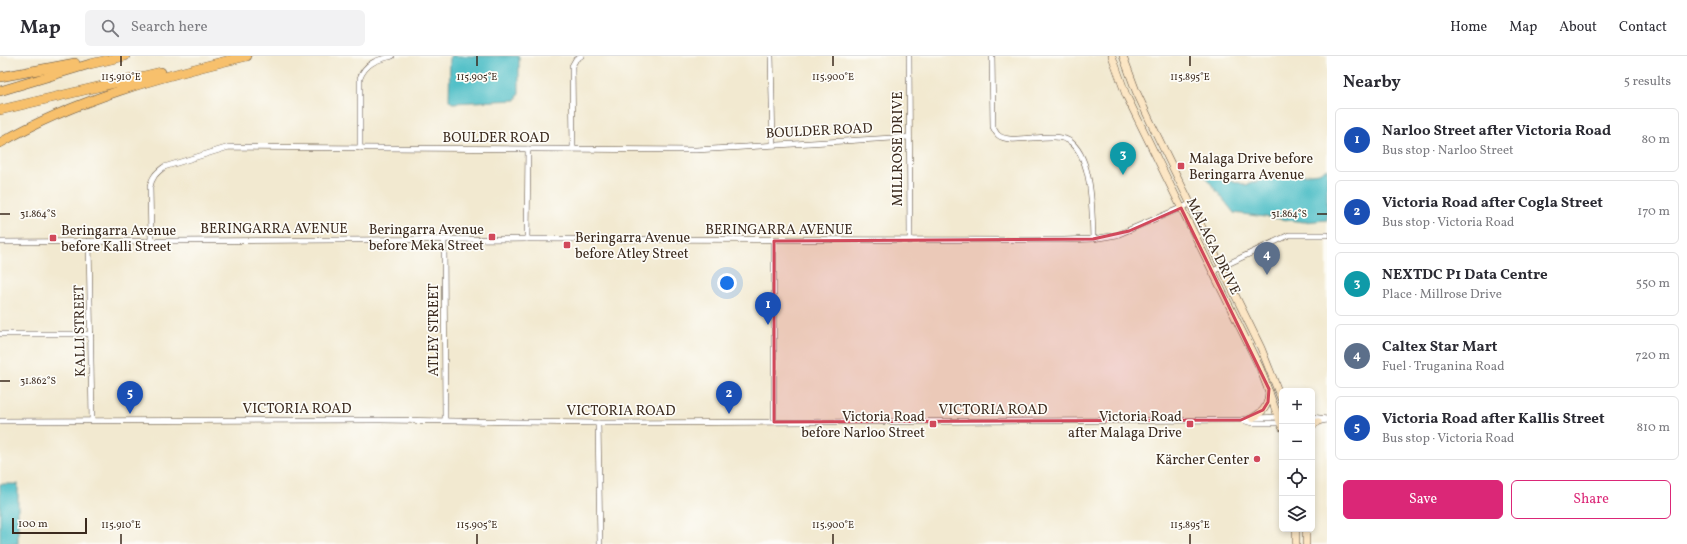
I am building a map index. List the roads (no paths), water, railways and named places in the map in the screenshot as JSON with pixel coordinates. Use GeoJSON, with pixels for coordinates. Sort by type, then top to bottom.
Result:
{"type":"FeatureCollection","features":[{"type":"Feature","properties":{"kind":"highway"},"geometry":{"type":"LineString","coordinates":[[1,77],[115,56]]}},
{"type":"Feature","properties":{"kind":"highway"},"geometry":{"type":"LineString","coordinates":[[0,90],[90,64],[125,56]]}},
{"type":"Feature","properties":{"kind":"highway"},"geometry":{"type":"LineString","coordinates":[[0,110],[234,56]]}},
{"type":"Feature","properties":{"kind":"highway"},"geometry":{"type":"LineString","coordinates":[[0,143],[47,119],[92,101],[177,73],[247,56]]}},
{"type":"Feature","properties":{"kind":"main road","name":"MALAGA DRIVE"},"geometry":{"type":"LineString","coordinates":[[1112,56],[1126,95],[1269,388],[1279,416]]}},
{"type":"Feature","properties":{"kind":"main road","name":"MALAGA DRIVE"},"geometry":{"type":"LineString","coordinates":[[1123,56],[1136,91],[1222,267],[1271,372],[1279,393]]}},
{"type":"Feature","properties":{"kind":"main road"},"geometry":{"type":"LineString","coordinates":[[1271,372],[1278,378],[1281,388]]}},
{"type":"Feature","properties":{"kind":"main road"},"geometry":{"type":"LineString","coordinates":[[1252,418],[1259,414],[1266,406],[1269,388]]}},
{"type":"Feature","properties":{"kind":"main road"},"geometry":{"type":"LineString","coordinates":[[1296,532],[1296,544]]}},
{"type":"Feature","properties":{"kind":"main road"},"geometry":{"type":"LineString","coordinates":[[1306,532],[1306,544]]}},
{"type":"Feature","properties":{"kind":"street"},"geometry":{"type":"LineString","coordinates":[[360,148],[360,78],[363,69],[371,62],[392,56]]}},
{"type":"Feature","properties":{"kind":"street"},"geometry":{"type":"LineString","coordinates":[[573,149],[572,66],[576,59],[581,56]]}},
{"type":"Feature","properties":{"kind":"street"},"geometry":{"type":"LineString","coordinates":[[771,56],[773,145]]}},
{"type":"Feature","properties":{"kind":"street","name":"MILLROSE DRIVE"},"geometry":{"type":"LineString","coordinates":[[909,56],[910,241]]}},
{"type":"Feature","properties":{"kind":"street"},"geometry":{"type":"LineString","coordinates":[[992,56],[993,127],[998,135],[1006,138],[1056,137],[1072,142],[1082,160],[1089,179],[1092,195],[1093,239]]}},
{"type":"Feature","properties":{"kind":"street","name":"BOULDER ROAD"},"geometry":{"type":"LineString","coordinates":[[151,240],[150,187],[152,178],[156,172],[164,167],[229,147],[696,150],[909,137]]}},
{"type":"Feature","properties":{"kind":"street"},"geometry":{"type":"LineString","coordinates":[[527,239],[528,148]]}},
{"type":"Feature","properties":{"kind":"street","name":"BERINGARRA AVENUE"},"geometry":{"type":"LineString","coordinates":[[0,242],[151,240],[527,239],[910,241],[1093,239],[1129,231],[1190,204]]}},
{"type":"Feature","properties":{"kind":"street"},"geometry":{"type":"LineString","coordinates":[[1213,271],[1289,235],[1327,235]]}},
{"type":"Feature","properties":{"kind":"street","name":"ATLEY STREET"},"geometry":{"type":"LineString","coordinates":[[444,240],[445,420]]}},
{"type":"Feature","properties":{"kind":"street","name":"KALLI STREET"},"geometry":{"type":"LineString","coordinates":[[89,241],[92,420]]}},
{"type":"Feature","properties":{"kind":"street"},"geometry":{"type":"LineString","coordinates":[[774,241],[774,422]]}},
{"type":"Feature","properties":{"kind":"street"},"geometry":{"type":"LineString","coordinates":[[0,334],[91,334]]}},
{"type":"Feature","properties":{"kind":"street","name":"VICTORIA ROAD"},"geometry":{"type":"LineString","coordinates":[[0,421],[445,420],[598,423],[1241,420],[1252,418],[1279,421]]}},
{"type":"Feature","properties":{"kind":"street","name":"VICTORIA ROAD"},"geometry":{"type":"LineString","coordinates":[[1241,420],[1252,423],[1279,421]]}},
{"type":"Feature","properties":{"kind":"street"},"geometry":{"type":"LineString","coordinates":[[1315,421],[1327,420]]}},
{"type":"Feature","properties":{"kind":"street"},"geometry":{"type":"LineString","coordinates":[[598,423],[600,544]]}},
{"type":"Feature","properties":{"kind":"water"},"geometry":{"type":"Polygon","coordinates":[[[450,56],[519,56],[519,93],[516,100],[452,103],[449,100],[450,56]]]}},
{"type":"Feature","properties":{"kind":"water"},"geometry":{"type":"Polygon","coordinates":[[[1327,168],[1327,220],[1304,222],[1234,213],[1200,170],[1246,185],[1264,179],[1319,173],[1327,168]]]}},
{"type":"Feature","properties":{"kind":"water"},"geometry":{"type":"Polygon","coordinates":[[[0,484],[18,484],[18,544],[0,544],[0,484]]]}},
{"type":"Feature","properties":{"kind":"place","name":"Malaga Drive before Beringarra Avenue"},"geometry":{"type":"Point","coordinates":[1181,166]}},
{"type":"Feature","properties":{"kind":"place","name":"NEXTDC P1 Data Centre"},"geometry":{"type":"Point","coordinates":[1123,175]}},
{"type":"Feature","properties":{"kind":"place","name":"Beringarra Avenue before Meka Street"},"geometry":{"type":"Point","coordinates":[492,237]}},
{"type":"Feature","properties":{"kind":"place","name":"Beringarra Avenue before Kalli Street"},"geometry":{"type":"Point","coordinates":[53,238]}},
{"type":"Feature","properties":{"kind":"place","name":"Beringarra Avenue before Atley Street"},"geometry":{"type":"Point","coordinates":[567,245]}},
{"type":"Feature","properties":{"kind":"place","name":"Caltex Star Mart"},"geometry":{"type":"Point","coordinates":[1267,275]}},
{"type":"Feature","properties":{"kind":"place","name":"Narloo Street after Victoria Road"},"geometry":{"type":"Point","coordinates":[768,325]}},
{"type":"Feature","properties":{"kind":"place","name":"Victoria Road after Kallis Street"},"geometry":{"type":"Point","coordinates":[130,414]}},
{"type":"Feature","properties":{"kind":"place","name":"Victoria Road after Cogla Street"},"geometry":{"type":"Point","coordinates":[729,414]}},
{"type":"Feature","properties":{"kind":"place","name":"Victoria Road before Narloo Street"},"geometry":{"type":"Point","coordinates":[933,424]}},
{"type":"Feature","properties":{"kind":"place","name":"Victoria Road after Malaga Drive"},"geometry":{"type":"Point","coordinates":[1190,424]}},
{"type":"Feature","properties":{"kind":"place","name":"Kärcher Center"},"geometry":{"type":"Point","coordinates":[1257,459]}}]}
